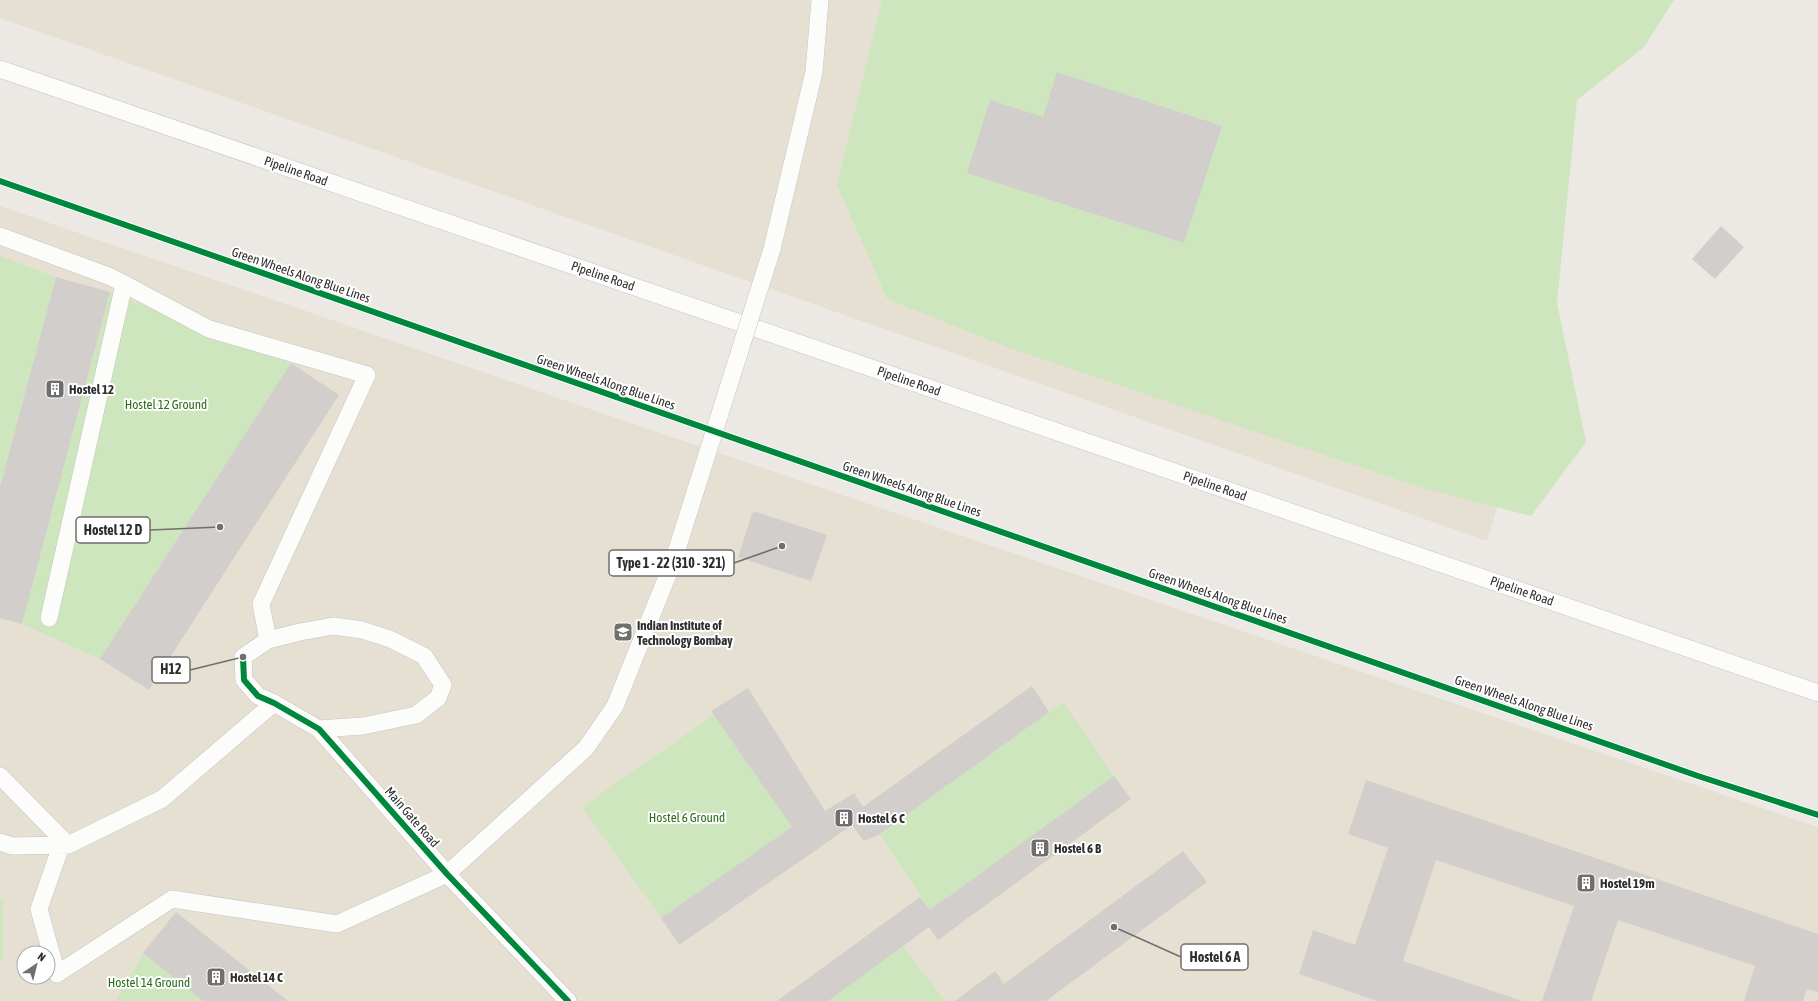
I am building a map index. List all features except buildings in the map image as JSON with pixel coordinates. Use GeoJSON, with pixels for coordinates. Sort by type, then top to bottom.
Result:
{"type":"FeatureCollection","features":[{"type":"Feature","properties":{"kind":"lane"},"geometry":{"type":"LineString","coordinates":[[64,846],[39,909],[58,974],[172,899],[337,924],[447,874],[586,748],[615,706],[673,562],[772,249],[814,72],[820,0]]}},
{"type":"Feature","properties":{"kind":"lane","name":"Pipeline Road"},"geometry":{"type":"LineString","coordinates":[[0,69],[1818,693]]}},
{"type":"Feature","properties":{"kind":"lane"},"geometry":{"type":"LineString","coordinates":[[0,236],[111,277],[210,329],[368,375],[261,604],[268,640],[333,626],[362,630],[390,639],[424,656],[443,685],[438,698],[416,715],[363,726],[319,729]]}},
{"type":"Feature","properties":{"kind":"lane"},"geometry":{"type":"LineString","coordinates":[[49,618],[124,284]]}},
{"type":"Feature","properties":{"kind":"lane","name":"Main Gate Road"},"geometry":{"type":"LineString","coordinates":[[268,640],[243,657],[244,680],[258,696],[274,703],[319,729],[447,874],[568,1001]]}},
{"type":"Feature","properties":{"kind":"lane"},"geometry":{"type":"LineString","coordinates":[[0,842],[12,846],[64,846],[162,799],[274,703]]}},
{"type":"Feature","properties":{"kind":"lane"},"geometry":{"type":"LineString","coordinates":[[0,776],[64,846]]}},
{"type":"Feature","properties":{"kind":"shaded area"},"geometry":{"type":"Polygon","coordinates":[[[0,0],[1513,0],[1548,343],[1487,541],[0,18],[0,0]]]}},
{"type":"Feature","properties":{"kind":"shaded area","name":"Indian Institute of Technology Bombay"},"geometry":{"type":"Polygon","coordinates":[[[0,206],[672,437],[1818,827],[1818,1001],[0,1001],[0,206]]]}},
{"type":"Feature","properties":{"kind":"green space"},"geometry":{"type":"Polygon","coordinates":[[[882,0],[1674,0],[1644,47],[1577,100],[1557,303],[1586,442],[1531,516],[1419,487],[1009,348],[887,299],[837,185],[882,0]]]}},
{"type":"Feature","properties":{"kind":"green space"},"geometry":{"type":"Polygon","coordinates":[[[0,256],[56,277],[0,487],[0,256]]]}},
{"type":"Feature","properties":{"kind":"green space","name":"Hostel 12 Ground"},"geometry":{"type":"Polygon","coordinates":[[[110,292],[291,363],[100,659],[22,624],[110,292]]]}},
{"type":"Feature","properties":{"kind":"green space"},"geometry":{"type":"Polygon","coordinates":[[[1063,702],[1114,776],[930,910],[880,834],[1063,702]]]}},
{"type":"Feature","properties":{"kind":"green space","name":"Hostel 6 Ground"},"geometry":{"type":"Polygon","coordinates":[[[714,715],[792,827],[661,918],[582,807],[714,715]]]}},
{"type":"Feature","properties":{"kind":"green space"},"geometry":{"type":"Polygon","coordinates":[[[0,900],[3,900],[3,960],[0,959],[0,900]]]}},
{"type":"Feature","properties":{"kind":"green space"},"geometry":{"type":"Polygon","coordinates":[[[903,946],[945,1001],[828,1001],[903,946]]]}},
{"type":"Feature","properties":{"kind":"green space","name":"Hostel 14 Ground"},"geometry":{"type":"Polygon","coordinates":[[[143,953],[203,1001],[116,1001],[143,953]]]}},
{"type":"Feature","properties":{"kind":"cycle path","name":"Green Wheels Along Blue Lines"},"geometry":{"type":"LineString","coordinates":[[0,181],[1698,776],[1818,815]]}},
{"type":"Feature","properties":{"kind":"cycle path"},"geometry":{"type":"LineString","coordinates":[[243,657],[244,680],[258,696],[274,703],[319,729],[447,874],[568,1001]]}},
{"type":"Feature","properties":{"kind":"place","name":"Hostel 12"},"geometry":{"type":"Point","coordinates":[55,389]}},
{"type":"Feature","properties":{"kind":"place","name":"Hostel 12 D"},"geometry":{"type":"Point","coordinates":[220,527]}},
{"type":"Feature","properties":{"kind":"place","name":"Type 1 - 22 (310 - 321)"},"geometry":{"type":"Point","coordinates":[782,546]}},
{"type":"Feature","properties":{"kind":"place","name":"Indian Institute of Technology Bombay"},"geometry":{"type":"Point","coordinates":[623,632]}},
{"type":"Feature","properties":{"kind":"place","name":"H12"},"geometry":{"type":"Point","coordinates":[243,657]}},
{"type":"Feature","properties":{"kind":"place","name":"Hostel 6 C"},"geometry":{"type":"Point","coordinates":[844,818]}},
{"type":"Feature","properties":{"kind":"place","name":"Hostel 6 B"},"geometry":{"type":"Point","coordinates":[1040,848]}},
{"type":"Feature","properties":{"kind":"place","name":"Hostel 19m"},"geometry":{"type":"Point","coordinates":[1586,883]}},
{"type":"Feature","properties":{"kind":"place","name":"Hostel 6 A"},"geometry":{"type":"Point","coordinates":[1114,927]}},
{"type":"Feature","properties":{"kind":"place","name":"Hostel 14 C"},"geometry":{"type":"Point","coordinates":[216,977]}}]}
